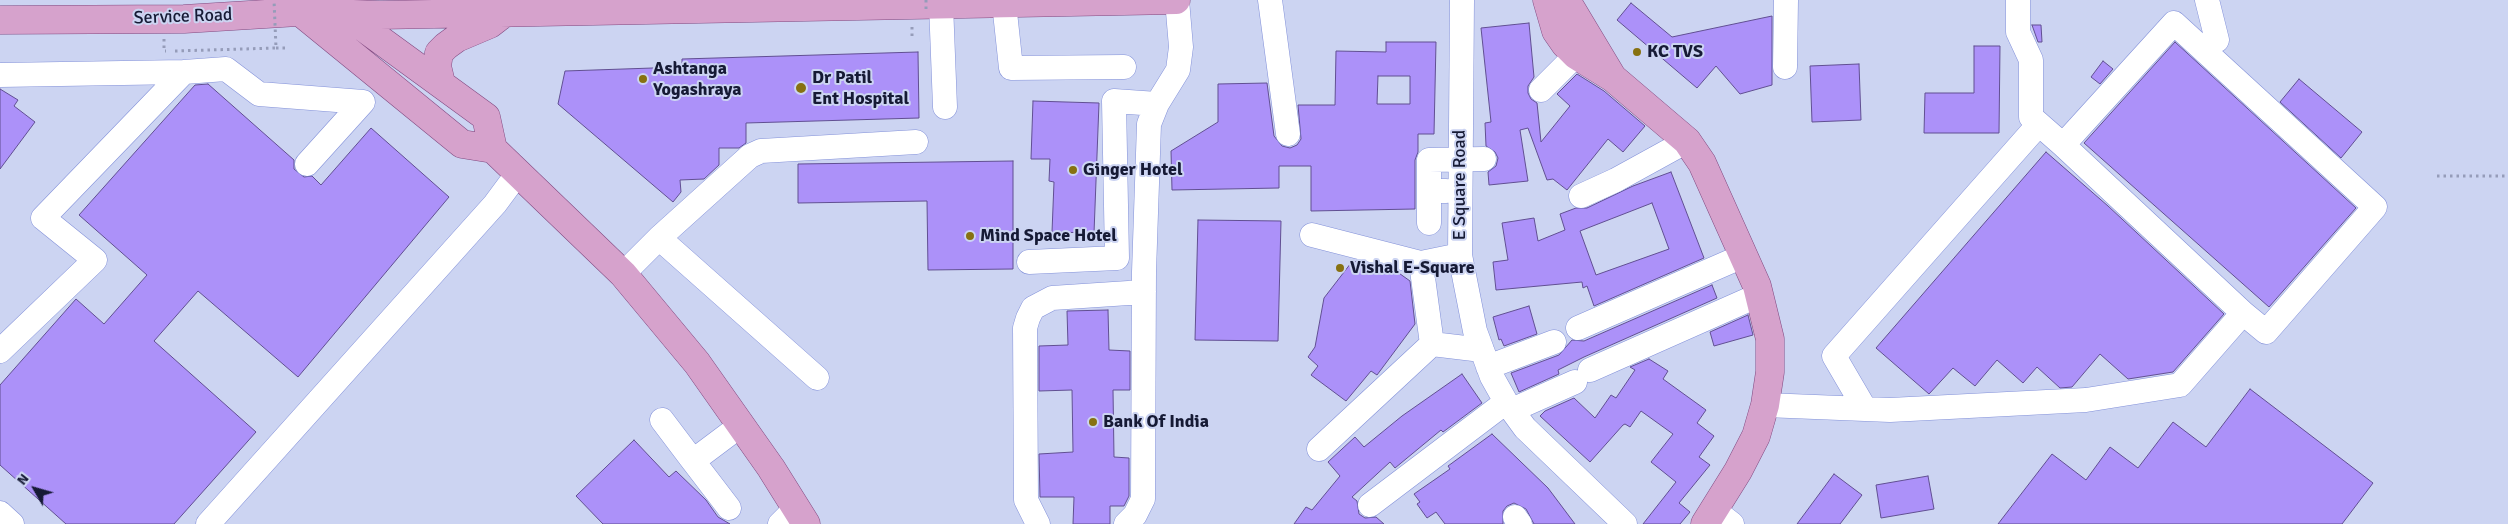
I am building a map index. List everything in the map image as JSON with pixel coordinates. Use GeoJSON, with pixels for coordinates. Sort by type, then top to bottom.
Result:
{"type":"FeatureCollection","features":[{"type":"Feature","properties":{"kind":"main road"},"geometry":{"type":"LineString","coordinates":[[184,18],[196,11],[205,0]]}},
{"type":"Feature","properties":{"kind":"main road","name":"Service Road"},"geometry":{"type":"LineString","coordinates":[[0,20],[184,18],[287,4],[504,12],[1177,0]]}},
{"type":"Feature","properties":{"kind":"main road"},"geometry":{"type":"LineString","coordinates":[[1546,0],[1556,31],[1576,55],[1613,78],[1687,140],[1702,163],[1759,295],[1770,339],[1770,372],[1766,405],[1756,436],[1717,520]]}},
{"type":"Feature","properties":{"kind":"main road"},"geometry":{"type":"LineString","coordinates":[[1566,0],[1613,78]]}},
{"type":"Feature","properties":{"kind":"main road"},"geometry":{"type":"LineString","coordinates":[[287,4],[462,144],[493,149]]}},
{"type":"Feature","properties":{"kind":"main road"},"geometry":{"type":"LineString","coordinates":[[347,6],[441,84],[486,117],[493,149],[623,274],[697,363],[741,425],[794,519]]}},
{"type":"Feature","properties":{"kind":"main road"},"geometry":{"type":"LineString","coordinates":[[441,84],[436,66],[439,53],[457,38],[490,24],[504,12]]}},
{"type":"Feature","properties":{"kind":"street"},"geometry":{"type":"LineString","coordinates":[[1126,524],[1134,515],[1143,499],[1144,292],[1149,124],[1157,104],[1178,70],[1180,59],[1177,0]]}},
{"type":"Feature","properties":{"kind":"street"},"geometry":{"type":"LineString","coordinates":[[1270,0],[1288,134]]}},
{"type":"Feature","properties":{"kind":"street","name":"E Square Road"},"geometry":{"type":"LineString","coordinates":[[1462,0],[1460,255],[1466,291],[1485,359],[1509,406],[1525,428],[1612,520]]}},
{"type":"Feature","properties":{"kind":"street"},"geometry":{"type":"LineString","coordinates":[[1785,67],[1786,0]]}},
{"type":"Feature","properties":{"kind":"street"},"geometry":{"type":"LineString","coordinates":[[2018,0],[2018,32],[2031,60],[2031,117],[2243,313],[2266,332],[2375,206],[2174,23],[2063,145]]}},
{"type":"Feature","properties":{"kind":"street"},"geometry":{"type":"LineString","coordinates":[[2207,0],[2218,40]]}},
{"type":"Feature","properties":{"kind":"street"},"geometry":{"type":"LineString","coordinates":[[1004,3],[1006,68],[1124,68]]}},
{"type":"Feature","properties":{"kind":"street"},"geometry":{"type":"LineString","coordinates":[[931,5],[945,107]]}},
{"type":"Feature","properties":{"kind":"street"},"geometry":{"type":"LineString","coordinates":[[1541,90],[1576,55]]}},
{"type":"Feature","properties":{"kind":"street"},"geometry":{"type":"LineString","coordinates":[[0,75],[180,62],[226,69],[259,94],[363,102]]}},
{"type":"Feature","properties":{"kind":"street"},"geometry":{"type":"LineString","coordinates":[[0,350],[95,260],[43,218],[180,62]]}},
{"type":"Feature","properties":{"kind":"street"},"geometry":{"type":"LineString","coordinates":[[307,164],[383,80]]}},
{"type":"Feature","properties":{"kind":"street"},"geometry":{"type":"LineString","coordinates":[[1029,262],[1117,258],[1114,101],[1157,104]]}},
{"type":"Feature","properties":{"kind":"street"},"geometry":{"type":"LineString","coordinates":[[1865,409],[1834,356],[2040,124]]}},
{"type":"Feature","properties":{"kind":"street"},"geometry":{"type":"LineString","coordinates":[[1581,196],[1616,180],[1687,140]]}},
{"type":"Feature","properties":{"kind":"street"},"geometry":{"type":"LineString","coordinates":[[623,274],[741,162],[761,151],[916,142]]}},
{"type":"Feature","properties":{"kind":"street"},"geometry":{"type":"LineString","coordinates":[[1429,223],[1429,160],[1484,159]]}},
{"type":"Feature","properties":{"kind":"street"},"geometry":{"type":"LineString","coordinates":[[208,524],[488,211],[518,173]]}},
{"type":"Feature","properties":{"kind":"street"},"geometry":{"type":"LineString","coordinates":[[1429,191],[1460,190]]}},
{"type":"Feature","properties":{"kind":"street"},"geometry":{"type":"LineString","coordinates":[[1312,235],[1421,262],[1460,255]]}},
{"type":"Feature","properties":{"kind":"street"},"geometry":{"type":"LineString","coordinates":[[659,238],[818,378]]}},
{"type":"Feature","properties":{"kind":"street"},"geometry":{"type":"LineString","coordinates":[[1578,328],[1743,256]]}},
{"type":"Feature","properties":{"kind":"street"},"geometry":{"type":"LineString","coordinates":[[1421,262],[1432,344]]}},
{"type":"Feature","properties":{"kind":"street"},"geometry":{"type":"LineString","coordinates":[[1038,524],[1026,500],[1025,328],[1028,318],[1033,308],[1052,298],[1144,292]]}},
{"type":"Feature","properties":{"kind":"street"},"geometry":{"type":"LineString","coordinates":[[1370,505],[1509,406],[1583,376],[1759,295]]}},
{"type":"Feature","properties":{"kind":"street"},"geometry":{"type":"LineString","coordinates":[[1766,405],[1890,410],[2086,400],[2180,385],[2243,313]]}},
{"type":"Feature","properties":{"kind":"street"},"geometry":{"type":"LineString","coordinates":[[1432,344],[1485,359],[1554,342]]}},
{"type":"Feature","properties":{"kind":"street"},"geometry":{"type":"LineString","coordinates":[[1319,449],[1432,344]]}},
{"type":"Feature","properties":{"kind":"street"},"geometry":{"type":"LineString","coordinates":[[662,420],[728,508]]}},
{"type":"Feature","properties":{"kind":"street"},"geometry":{"type":"LineString","coordinates":[[693,461],[741,425]]}},
{"type":"Feature","properties":{"kind":"street"},"geometry":{"type":"LineString","coordinates":[[0,513],[12,524]]}},
{"type":"Feature","properties":{"kind":"path"},"geometry":{"type":"LineString","coordinates":[[276,48],[287,4]]}},
{"type":"Feature","properties":{"kind":"path"},"geometry":{"type":"LineString","coordinates":[[180,62],[276,48],[288,48]]}},
{"type":"Feature","properties":{"kind":"path"},"geometry":{"type":"LineString","coordinates":[[2437,176],[2508,176]]}},
{"type":"Feature","properties":{"kind":"building"},"geometry":{"type":"Polygon","coordinates":[[[1631,3],[1672,37],[1772,16],[1772,85],[1740,94],[1716,66],[1697,88],[1617,20],[1631,3]]]}},
{"type":"Feature","properties":{"kind":"building"},"geometry":{"type":"Polygon","coordinates":[[[1529,23],[1534,77],[1528,86],[1528,93],[1531,99],[1537,103],[1541,142],[1570,106],[1557,94],[1577,74],[1604,91],[1645,126],[1623,152],[1608,139],[1567,190],[1553,179],[1547,180],[1528,128],[1520,130],[1528,181],[1489,185],[1488,172],[1496,166],[1498,158],[1495,152],[1486,146],[1485,123],[1491,122],[1481,28],[1529,23]]]}},
{"type":"Feature","properties":{"kind":"building"},"geometry":{"type":"Polygon","coordinates":[[[2032,25],[2041,25],[2042,42],[2038,42],[2032,25]]]}},
{"type":"Feature","properties":{"kind":"building"},"geometry":{"type":"Polygon","coordinates":[[[1386,42],[1436,42],[1434,134],[1418,134],[1418,152],[1415,160],[1415,209],[1311,211],[1311,166],[1279,166],[1279,188],[1172,190],[1171,151],[1218,122],[1218,84],[1267,83],[1274,136],[1282,146],[1290,148],[1297,145],[1301,139],[1298,105],[1335,105],[1336,51],[1386,52],[1386,42]],[[1378,76],[1377,104],[1410,104],[1410,76],[1378,76]]]}},
{"type":"Feature","properties":{"kind":"building"},"geometry":{"type":"Polygon","coordinates":[[[2175,42],[2356,208],[2269,307],[2084,143],[2175,42]]]}},
{"type":"Feature","properties":{"kind":"building"},"geometry":{"type":"Polygon","coordinates":[[[1974,46],[2000,46],[1999,133],[1924,133],[1925,93],[1974,93],[1974,46]]]}},
{"type":"Feature","properties":{"kind":"building","name":"Dr Patil Ent Hospital"},"geometry":{"type":"Polygon","coordinates":[[[918,52],[919,118],[746,123],[746,143],[739,148],[719,148],[719,165],[704,179],[680,180],[681,192],[673,202],[558,104],[565,71],[682,67],[682,59],[918,52]]]}},
{"type":"Feature","properties":{"kind":"building"},"geometry":{"type":"Polygon","coordinates":[[[2103,61],[2113,69],[2100,84],[2091,77],[2103,61]]]}},
{"type":"Feature","properties":{"kind":"building"},"geometry":{"type":"Polygon","coordinates":[[[1859,64],[1861,120],[1812,122],[1810,66],[1859,64]]]}},
{"type":"Feature","properties":{"kind":"building"},"geometry":{"type":"Polygon","coordinates":[[[2299,79],[2362,132],[2341,158],[2280,102],[2299,79]]]}},
{"type":"Feature","properties":{"kind":"building"},"geometry":{"type":"Polygon","coordinates":[[[208,84],[294,160],[294,169],[304,177],[312,176],[321,185],[371,128],[449,197],[298,377],[198,291],[154,341],[256,432],[174,524],[66,524],[0,465],[0,385],[76,299],[104,324],[147,275],[79,215],[195,85],[208,84]]]}},
{"type":"Feature","properties":{"kind":"building"},"geometry":{"type":"Polygon","coordinates":[[[0,89],[18,100],[14,106],[35,122],[0,169],[0,89]]]}},
{"type":"Feature","properties":{"kind":"building","name":"Ginger Hotel"},"geometry":{"type":"Polygon","coordinates":[[[1033,101],[1099,103],[1094,233],[1052,232],[1054,182],[1049,181],[1050,159],[1031,159],[1033,101]]]}},
{"type":"Feature","properties":{"kind":"building"},"geometry":{"type":"Polygon","coordinates":[[[2046,152],[2108,206],[2224,314],[2173,372],[2128,379],[2100,354],[2072,387],[2060,388],[2037,367],[2023,383],[1997,360],[1975,386],[1953,368],[1929,394],[1876,348],[2046,152]]]}},
{"type":"Feature","properties":{"kind":"building","name":"Mind Space Hotel"},"geometry":{"type":"Polygon","coordinates":[[[1013,161],[1013,269],[928,270],[927,201],[798,203],[798,164],[1013,161]]]}},
{"type":"Feature","properties":{"kind":"building"},"geometry":{"type":"Polygon","coordinates":[[[1671,172],[1704,258],[1594,306],[1587,286],[1583,288],[1582,282],[1496,290],[1493,262],[1508,260],[1502,223],[1534,218],[1538,241],[1565,230],[1560,214],[1576,208],[1587,208],[1633,186],[1671,172]],[[1652,203],[1580,231],[1596,275],[1669,249],[1652,203]]]}},
{"type":"Feature","properties":{"kind":"building"},"geometry":{"type":"Polygon","coordinates":[[[1198,220],[1281,221],[1278,341],[1195,340],[1198,220]]]}},
{"type":"Feature","properties":{"kind":"building"},"geometry":{"type":"Polygon","coordinates":[[[1357,261],[1396,271],[1410,281],[1415,324],[1377,375],[1371,371],[1346,401],[1311,375],[1318,366],[1308,357],[1315,347],[1324,298],[1351,263],[1357,261]]]}},
{"type":"Feature","properties":{"kind":"building"},"geometry":{"type":"Polygon","coordinates":[[[1712,285],[1717,298],[1584,357],[1558,370],[1559,374],[1519,392],[1511,373],[1559,355],[1572,340],[1584,341],[1712,285]]]}},
{"type":"Feature","properties":{"kind":"building"},"geometry":{"type":"Polygon","coordinates":[[[1529,306],[1537,334],[1504,346],[1501,339],[1499,340],[1493,317],[1529,306]]]}},
{"type":"Feature","properties":{"kind":"building","name":"Bank Of India"},"geometry":{"type":"Polygon","coordinates":[[[1108,310],[1109,350],[1130,351],[1130,390],[1113,390],[1114,457],[1129,458],[1129,496],[1124,506],[1110,506],[1110,524],[1073,524],[1074,497],[1040,497],[1039,454],[1073,452],[1072,390],[1039,391],[1039,346],[1068,345],[1067,311],[1108,310]]]}},
{"type":"Feature","properties":{"kind":"building"},"geometry":{"type":"Polygon","coordinates":[[[1748,315],[1753,335],[1714,346],[1710,332],[1748,315]]]}},
{"type":"Feature","properties":{"kind":"building"},"geometry":{"type":"Polygon","coordinates":[[[1649,359],[1668,371],[1663,379],[1706,410],[1697,423],[1714,436],[1699,457],[1710,465],[1679,503],[1690,512],[1680,524],[1643,524],[1676,482],[1651,462],[1673,434],[1641,411],[1630,427],[1625,424],[1623,425],[1590,462],[1540,416],[1545,411],[1574,398],[1595,418],[1611,395],[1616,398],[1635,370],[1630,367],[1649,359]]]}},
{"type":"Feature","properties":{"kind":"building"},"geometry":{"type":"Polygon","coordinates":[[[1462,374],[1482,403],[1443,432],[1441,430],[1395,468],[1390,462],[1352,497],[1357,501],[1359,514],[1365,518],[1376,517],[1384,524],[1294,524],[1306,507],[1312,510],[1340,476],[1328,462],[1355,437],[1364,447],[1402,416],[1462,374]]]}},
{"type":"Feature","properties":{"kind":"building"},"geometry":{"type":"Polygon","coordinates":[[[2250,389],[2373,483],[2342,524],[1998,524],[2052,454],[2086,480],[2110,447],[2138,468],[2173,422],[2206,447],[2250,389]]]}},
{"type":"Feature","properties":{"kind":"building"},"geometry":{"type":"Polygon","coordinates":[[[1492,434],[1548,488],[1575,524],[1534,524],[1526,509],[1514,503],[1507,506],[1503,511],[1503,524],[1445,524],[1436,512],[1427,518],[1417,504],[1420,502],[1414,494],[1450,469],[1448,466],[1492,434]]]}},
{"type":"Feature","properties":{"kind":"building"},"geometry":{"type":"Polygon","coordinates":[[[634,440],[669,477],[676,471],[706,500],[718,517],[730,524],[603,524],[576,496],[634,440]]]}},
{"type":"Feature","properties":{"kind":"building"},"geometry":{"type":"Polygon","coordinates":[[[1834,474],[1862,495],[1840,524],[1797,524],[1834,474]]]}},
{"type":"Feature","properties":{"kind":"building"},"geometry":{"type":"Polygon","coordinates":[[[1928,476],[1934,509],[1881,518],[1876,485],[1928,476]]]}},
{"type":"Feature","properties":{"kind":"place","name":"KC TVS"},"geometry":{"type":"Point","coordinates":[1637,52]}},
{"type":"Feature","properties":{"kind":"place","name":"Ashtanga Yogashraya"},"geometry":{"type":"Point","coordinates":[643,79]}},
{"type":"Feature","properties":{"kind":"place","name":"Dr Patil Ent Hospital"},"geometry":{"type":"Point","coordinates":[801,88]}},
{"type":"Feature","properties":{"kind":"place","name":"Ginger Hotel"},"geometry":{"type":"Point","coordinates":[1073,170]}},
{"type":"Feature","properties":{"kind":"place","name":"Mind Space Hotel"},"geometry":{"type":"Point","coordinates":[970,236]}},
{"type":"Feature","properties":{"kind":"place","name":"Vishal E-Square"},"geometry":{"type":"Point","coordinates":[1340,268]}},
{"type":"Feature","properties":{"kind":"place","name":"Bank Of India"},"geometry":{"type":"Point","coordinates":[1093,422]}}]}
